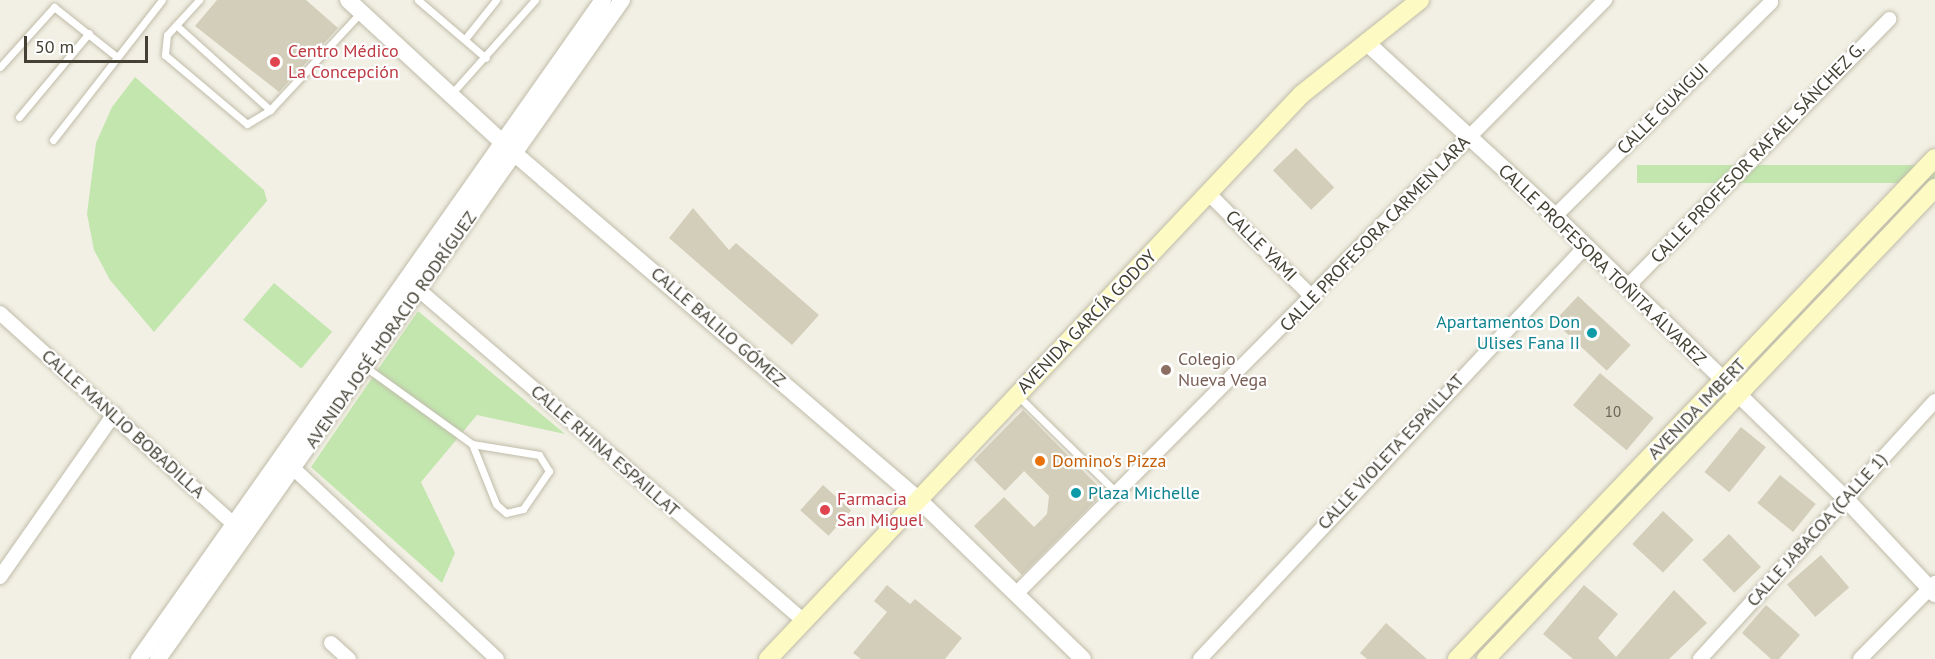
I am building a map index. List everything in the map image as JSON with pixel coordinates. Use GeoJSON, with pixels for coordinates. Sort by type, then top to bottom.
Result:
{"type":"FeatureCollection","features":[{"type":"Feature","properties":{"kind":"main road","name":"AVENIDA GARCÍA GODOY"},"geometry":{"type":"LineString","coordinates":[[768,659],[1302,94],[1420,0]]}},
{"type":"Feature","properties":{"kind":"main road","name":"AVENIDA IMBERT"},"geometry":{"type":"LineString","coordinates":[[1486,659],[1935,158]]}},
{"type":"Feature","properties":{"kind":"main road","name":"AVENIDA IMBERT"},"geometry":{"type":"LineString","coordinates":[[1463,657],[1729,389],[1935,188]]}},
{"type":"Feature","properties":{"kind":"street","name":"CALLE BALILO GÓMEZ"},"geometry":{"type":"LineString","coordinates":[[348,0],[453,92],[509,149],[920,500],[1083,659]]}},
{"type":"Feature","properties":{"kind":"street","name":"AVENIDA JOSÉ HORACIO RODRÍGUEZ"},"geometry":{"type":"LineString","coordinates":[[509,149],[603,0]]}},
{"type":"Feature","properties":{"kind":"street","name":"AVENIDA JOSÉ HORACIO RODRÍGUEZ"},"geometry":{"type":"LineString","coordinates":[[139,659],[239,529],[509,149],[622,0]]}},
{"type":"Feature","properties":{"kind":"street","name":"CALLE PROFESORA CARMEN LARA"},"geometry":{"type":"LineString","coordinates":[[1016,594],[1119,495],[1605,0]]}},
{"type":"Feature","properties":{"kind":"street","name":"CALLE GUAIGUI"},"geometry":{"type":"LineString","coordinates":[[1555,216],[1771,2]]}},
{"type":"Feature","properties":{"kind":"street","name":"CALLE PROFESOR RAFAEL SÁNCHEZ G."},"geometry":{"type":"LineString","coordinates":[[1627,287],[1889,19]]}},
{"type":"Feature","properties":{"kind":"street","name":"CALLE PROFESORA TOÑITA ÁLVAREZ"},"geometry":{"type":"LineString","coordinates":[[1365,42],[1555,216],[1729,389],[1846,499],[1933,588]]}},
{"type":"Feature","properties":{"kind":"street","name":"CALLE YAMI"},"geometry":{"type":"LineString","coordinates":[[1209,194],[1313,298]]}},
{"type":"Feature","properties":{"kind":"street","name":"CALLE VIOLETA ESPAILLAT"},"geometry":{"type":"LineString","coordinates":[[1200,659],[1585,248]]}},
{"type":"Feature","properties":{"kind":"street","name":"AVENIDA JOSÉ HORACIO RODRÍGUEZ"},"geometry":{"type":"LineString","coordinates":[[158,659],[239,529],[292,468],[364,366],[413,285]]}},
{"type":"Feature","properties":{"kind":"street","name":"CALLE RHINA ESPAILLAT"},"geometry":{"type":"LineString","coordinates":[[413,285],[804,621]]}},
{"type":"Feature","properties":{"kind":"street","name":"CALLE MANLIO BOBADILLA"},"geometry":{"type":"LineString","coordinates":[[0,314],[114,414],[239,529]]}},
{"type":"Feature","properties":{"kind":"street","name":"CALLE JABACOA (CALLE 1)"},"geometry":{"type":"LineString","coordinates":[[1700,659],[1935,401]]}},
{"type":"Feature","properties":{"kind":"street"},"geometry":{"type":"LineString","coordinates":[[0,577],[114,414]]}},
{"type":"Feature","properties":{"kind":"street"},"geometry":{"type":"LineString","coordinates":[[292,468],[497,659]]}},
{"type":"Feature","properties":{"kind":"street"},"geometry":{"type":"LineString","coordinates":[[1860,659],[1933,588]]}},
{"type":"Feature","properties":{"kind":"street"},"geometry":{"type":"LineString","coordinates":[[331,642],[349,659]]}},
{"type":"Feature","properties":{"kind":"lane"},"geometry":{"type":"LineString","coordinates":[[53,140],[162,0]]}},
{"type":"Feature","properties":{"kind":"lane"},"geometry":{"type":"LineString","coordinates":[[199,0],[167,35],[165,55],[237,121],[256,122],[270,110],[362,12]]}},
{"type":"Feature","properties":{"kind":"lane"},"geometry":{"type":"LineString","coordinates":[[418,0],[486,58]]}},
{"type":"Feature","properties":{"kind":"lane"},"geometry":{"type":"LineString","coordinates":[[465,39],[496,0]]}},
{"type":"Feature","properties":{"kind":"lane"},"geometry":{"type":"LineString","coordinates":[[453,92],[486,58],[535,0]]}},
{"type":"Feature","properties":{"kind":"lane"},"geometry":{"type":"LineString","coordinates":[[0,67],[47,8],[61,10],[117,57]]}},
{"type":"Feature","properties":{"kind":"lane"},"geometry":{"type":"LineString","coordinates":[[176,25],[270,110]]}},
{"type":"Feature","properties":{"kind":"lane"},"geometry":{"type":"LineString","coordinates":[[19,117],[89,33]]}},
{"type":"Feature","properties":{"kind":"lane"},"geometry":{"type":"LineString","coordinates":[[364,366],[472,444],[539,455],[547,463],[544,483],[523,509],[506,513],[496,504],[472,444]]}},
{"type":"Feature","properties":{"kind":"lane"},"geometry":{"type":"LineString","coordinates":[[1017,395],[1119,495]]}},
{"type":"Feature","properties":{"kind":"green space"},"geometry":{"type":"Polygon","coordinates":[[[135,77],[264,190],[267,201],[154,332],[110,280],[94,250],[87,214],[96,143],[112,107],[135,77]]]}},
{"type":"Feature","properties":{"kind":"green space"},"geometry":{"type":"Polygon","coordinates":[[[1637,165],[1935,165],[1935,183],[1637,183],[1637,165]]]}},
{"type":"Feature","properties":{"kind":"green space"},"geometry":{"type":"Polygon","coordinates":[[[274,283],[332,332],[301,369],[243,320],[274,283]]]}},
{"type":"Feature","properties":{"kind":"green space"},"geometry":{"type":"Polygon","coordinates":[[[418,311],[565,434],[477,415],[421,482],[455,553],[442,583],[311,467],[418,311]]]}},
{"type":"Feature","properties":{"kind":"green space"},"geometry":{"type":"Polygon","coordinates":[[[1723,391],[1729,397],[1471,654],[1466,648],[1723,391]]]}},
{"type":"Feature","properties":{"kind":"building","name":"Centro Médico La Concepción"},"geometry":{"type":"Polygon","coordinates":[[[217,0],[306,0],[338,28],[279,92],[195,26],[217,0]]]}},
{"type":"Feature","properties":{"kind":"building"},"geometry":{"type":"Polygon","coordinates":[[[1296,148],[1334,188],[1311,210],[1273,170],[1296,148]]]}},
{"type":"Feature","properties":{"kind":"building"},"geometry":{"type":"Polygon","coordinates":[[[693,208],[729,250],[736,243],[819,315],[792,345],[669,238],[693,208]]]}},
{"type":"Feature","properties":{"kind":"building","name":"Apartamentos Don Ulises Fana II"},"geometry":{"type":"Polygon","coordinates":[[[1578,296],[1631,345],[1607,371],[1554,322],[1578,296]]]}},
{"type":"Feature","properties":{"kind":"building"},"geometry":{"type":"Polygon","coordinates":[[[1600,373],[1654,418],[1627,450],[1573,405],[1600,373]]]}},
{"type":"Feature","properties":{"kind":"building","name":"Plaza Michelle"},"geometry":{"type":"Polygon","coordinates":[[[1023,410],[1104,492],[1022,575],[974,526],[1004,497],[1034,527],[1047,514],[1049,496],[1024,471],[1005,491],[974,460],[1023,410]]]}},
{"type":"Feature","properties":{"kind":"building"},"geometry":{"type":"Polygon","coordinates":[[[1741,427],[1766,447],[1729,492],[1704,472],[1741,427]]]}},
{"type":"Feature","properties":{"kind":"building"},"geometry":{"type":"Polygon","coordinates":[[[1780,475],[1816,504],[1793,532],[1757,503],[1780,475]]]}},
{"type":"Feature","properties":{"kind":"building","name":"Farmacia San Miguel"},"geometry":{"type":"Polygon","coordinates":[[[823,485],[851,510],[828,536],[800,510],[823,485]]]}},
{"type":"Feature","properties":{"kind":"building"},"geometry":{"type":"Polygon","coordinates":[[[1663,511],[1694,540],[1663,573],[1632,544],[1663,511]]]}},
{"type":"Feature","properties":{"kind":"building"},"geometry":{"type":"Polygon","coordinates":[[[1729,534],[1761,567],[1734,593],[1702,560],[1729,534]]]}},
{"type":"Feature","properties":{"kind":"building"},"geometry":{"type":"Polygon","coordinates":[[[1821,555],[1849,587],[1815,617],[1787,585],[1821,555]]]}},
{"type":"Feature","properties":{"kind":"building"},"geometry":{"type":"Polygon","coordinates":[[[887,585],[910,604],[915,599],[962,638],[945,659],[861,659],[853,653],[887,612],[874,601],[887,585]]]}},
{"type":"Feature","properties":{"kind":"building"},"geometry":{"type":"Polygon","coordinates":[[[1584,585],[1618,614],[1598,638],[1616,657],[1674,590],[1707,623],[1669,659],[1573,659],[1543,634],[1584,585]]]}},
{"type":"Feature","properties":{"kind":"building"},"geometry":{"type":"Polygon","coordinates":[[[1766,605],[1800,635],[1779,659],[1771,659],[1742,633],[1766,605]]]}},
{"type":"Feature","properties":{"kind":"building"},"geometry":{"type":"Polygon","coordinates":[[[1386,623],[1427,659],[1367,659],[1360,653],[1386,623]]]}},
{"type":"Feature","properties":{"kind":"place","name":"Centro Médico La Concepción"},"geometry":{"type":"Point","coordinates":[275,62]}},
{"type":"Feature","properties":{"kind":"place","name":"Apartamentos Don Ulises Fana II"},"geometry":{"type":"Point","coordinates":[1592,333]}},
{"type":"Feature","properties":{"kind":"place","name":"Colegio Nueva Vega"},"geometry":{"type":"Point","coordinates":[1166,370]}},
{"type":"Feature","properties":{"kind":"place","name":"Domino's Pizza"},"geometry":{"type":"Point","coordinates":[1040,461]}},
{"type":"Feature","properties":{"kind":"place","name":"Plaza Michelle"},"geometry":{"type":"Point","coordinates":[1076,493]}},
{"type":"Feature","properties":{"kind":"place","name":"Farmacia San Miguel"},"geometry":{"type":"Point","coordinates":[825,510]}}]}
